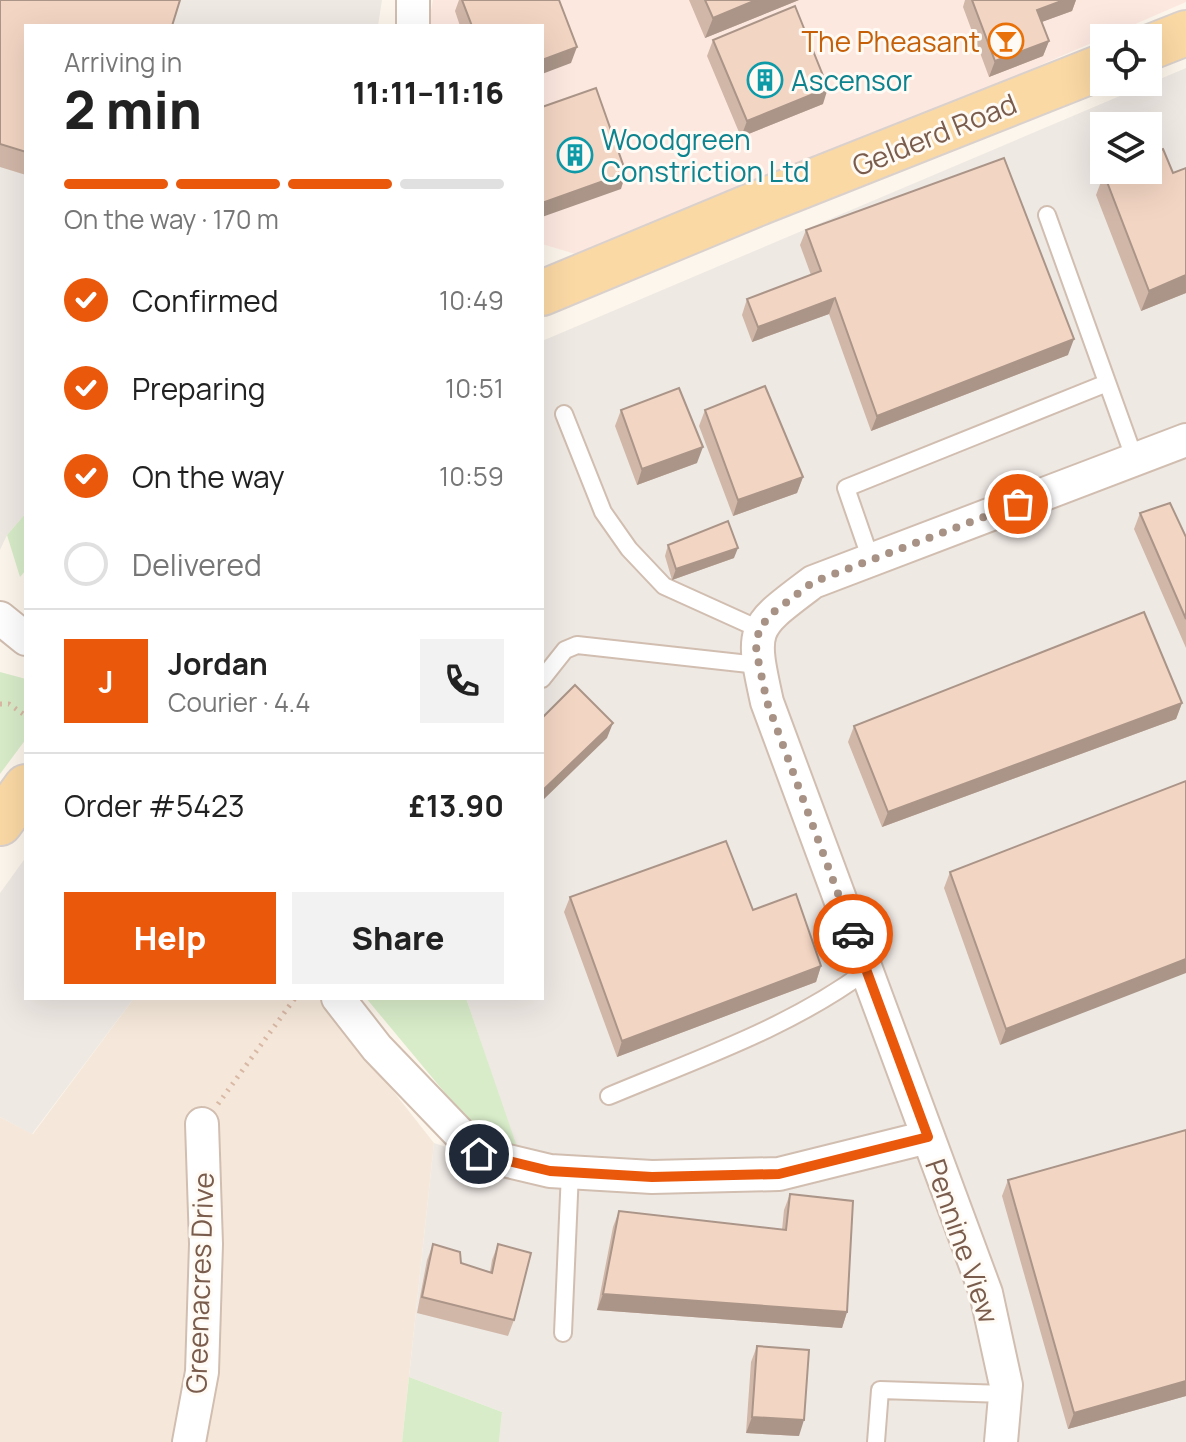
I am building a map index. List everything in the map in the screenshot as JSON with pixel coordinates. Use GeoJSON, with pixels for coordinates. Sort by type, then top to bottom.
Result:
{"type":"FeatureCollection","features":[{"type":"Feature","properties":{"kind":"main road"},"geometry":{"type":"LineString","coordinates":[[1162,42],[1186,33]]}},
{"type":"Feature","properties":{"kind":"main road","name":"Gelderd Road"},"geometry":{"type":"LineString","coordinates":[[544,292],[1090,72]]}},
{"type":"Feature","properties":{"kind":"main road"},"geometry":{"type":"LineString","coordinates":[[0,823],[24,790]]}},
{"type":"Feature","properties":{"kind":"street"},"geometry":{"type":"LineString","coordinates":[[413,0],[413,24]]}},
{"type":"Feature","properties":{"kind":"street"},"geometry":{"type":"LineString","coordinates":[[759,629],[771,614],[813,582],[1186,440]]}},
{"type":"Feature","properties":{"kind":"street"},"geometry":{"type":"LineString","coordinates":[[0,618],[24,637]]}},
{"type":"Feature","properties":{"kind":"street","name":"Pennine View"},"geometry":{"type":"LineString","coordinates":[[759,629],[756,650],[767,702],[986,1293],[1006,1385],[1001,1442]]}},
{"type":"Feature","properties":{"kind":"street"},"geometry":{"type":"LineString","coordinates":[[340,1000],[377,1048],[479,1154],[550,1171],[652,1177],[779,1174],[928,1137]]}},
{"type":"Feature","properties":{"kind":"street","name":"Greenacres Drive"},"geometry":{"type":"LineString","coordinates":[[189,1442],[202,1372],[206,1244],[202,1124]]}},
{"type":"Feature","properties":{"kind":"lane"},"geometry":{"type":"LineString","coordinates":[[1047,215],[1135,460]]}},
{"type":"Feature","properties":{"kind":"lane"},"geometry":{"type":"LineString","coordinates":[[871,560],[846,488],[1107,383]]}},
{"type":"Feature","properties":{"kind":"lane"},"geometry":{"type":"LineString","coordinates":[[564,414],[603,512],[629,549],[664,586],[759,629]]}},
{"type":"Feature","properties":{"kind":"lane"},"geometry":{"type":"LineString","coordinates":[[544,676],[565,650],[577,645],[758,665]]}},
{"type":"Feature","properties":{"kind":"lane"},"geometry":{"type":"LineString","coordinates":[[609,1096],[772,1028],[833,996],[866,971]]}},
{"type":"Feature","properties":{"kind":"lane"},"geometry":{"type":"LineString","coordinates":[[563,1333],[570,1172]]}},
{"type":"Feature","properties":{"kind":"lane"},"geometry":{"type":"LineString","coordinates":[[876,1442],[880,1390],[1005,1394]]}},
{"type":"Feature","properties":{"kind":"path"},"geometry":{"type":"LineString","coordinates":[[0,704],[9,704],[24,715]]}},
{"type":"Feature","properties":{"kind":"path"},"geometry":{"type":"LineString","coordinates":[[202,1124],[294,1000]]}},
{"type":"Feature","properties":{"kind":"shaded area"},"geometry":{"type":"Polygon","coordinates":[[[0,0],[382,0],[378,24],[24,24],[24,515],[7,535],[0,550],[0,0]]]}},
{"type":"Feature","properties":{"kind":"shaded area"},"geometry":{"type":"Polygon","coordinates":[[[433,0],[1186,0],[1135,24],[1090,24],[1090,44],[884,133],[582,256],[544,245],[544,24],[428,24],[433,0]]]}},
{"type":"Feature","properties":{"kind":"shaded area"},"geometry":{"type":"Polygon","coordinates":[[[1186,68],[1186,1442],[499,1442],[502,1412],[409,1377],[434,1143],[525,1173],[467,1000],[544,1000],[544,340],[1120,96],[1162,96],[1162,78],[1186,68]]]}},
{"type":"Feature","properties":{"kind":"shaded area"},"geometry":{"type":"Polygon","coordinates":[[[24,860],[24,1000],[132,1000],[32,1134],[0,1117],[0,893],[24,860]]]}},
{"type":"Feature","properties":{"kind":"shaded area"},"geometry":{"type":"Polygon","coordinates":[[[133,1000],[322,1000],[434,1143],[402,1442],[0,1442],[0,1117],[33,1134],[133,1000]]]}},
{"type":"Feature","properties":{"kind":"green space"},"geometry":{"type":"Polygon","coordinates":[[[24,515],[24,572],[20,577],[7,535],[24,515]]]}},
{"type":"Feature","properties":{"kind":"green space"},"geometry":{"type":"Polygon","coordinates":[[[0,672],[24,678],[24,742],[0,774],[0,672]]]}},
{"type":"Feature","properties":{"kind":"green space"},"geometry":{"type":"Polygon","coordinates":[[[368,1000],[467,1000],[526,1173],[485,1141],[368,1000]]]}},
{"type":"Feature","properties":{"kind":"green space"},"geometry":{"type":"Polygon","coordinates":[[[409,1377],[502,1412],[499,1442],[402,1442],[409,1377]]]}},
{"type":"Feature","properties":{"kind":"building"},"geometry":{"type":"Polygon","coordinates":[[[0,0],[180,0],[173,24],[24,24],[24,151],[0,144],[0,0]]]}},
{"type":"Feature","properties":{"kind":"building"},"geometry":{"type":"Polygon","coordinates":[[[462,0],[559,0],[577,47],[544,59],[544,24],[471,24],[462,0]]]}},
{"type":"Feature","properties":{"kind":"building"},"geometry":{"type":"Polygon","coordinates":[[[705,0],[756,0],[713,18],[705,0]]]}},
{"type":"Feature","properties":{"kind":"building","name":"The Pheasant"},"geometry":{"type":"Polygon","coordinates":[[[972,0],[1064,0],[1037,10],[1049,41],[995,61],[972,0]]]}},
{"type":"Feature","properties":{"kind":"building","name":"Ascensor"},"geometry":{"type":"Polygon","coordinates":[[[795,6],[828,88],[747,121],[713,40],[795,6]]]}},
{"type":"Feature","properties":{"kind":"building","name":"Woodgreen Constriction Ltd"},"geometry":{"type":"Polygon","coordinates":[[[596,88],[626,173],[544,202],[544,106],[596,88]]]}},
{"type":"Feature","properties":{"kind":"building"},"geometry":{"type":"Polygon","coordinates":[[[1162,149],[1173,173],[1186,168],[1186,275],[1149,291],[1108,184],[1162,184],[1162,149]]]}},
{"type":"Feature","properties":{"kind":"building"},"geometry":{"type":"Polygon","coordinates":[[[1004,158],[1074,339],[877,416],[835,298],[758,327],[747,299],[821,271],[806,230],[1004,158]]]}},
{"type":"Feature","properties":{"kind":"building"},"geometry":{"type":"Polygon","coordinates":[[[765,386],[803,477],[738,500],[705,410],[765,386]]]}},
{"type":"Feature","properties":{"kind":"building"},"geometry":{"type":"Polygon","coordinates":[[[679,388],[703,447],[642,469],[621,410],[679,388]]]}},
{"type":"Feature","properties":{"kind":"building"},"geometry":{"type":"Polygon","coordinates":[[[1170,503],[1186,537],[1186,619],[1140,513],[1170,503]]]}},
{"type":"Feature","properties":{"kind":"building"},"geometry":{"type":"Polygon","coordinates":[[[728,521],[738,548],[676,569],[668,545],[728,521]]]}},
{"type":"Feature","properties":{"kind":"building"},"geometry":{"type":"Polygon","coordinates":[[[1144,612],[1182,703],[888,812],[854,726],[1144,612]]]}},
{"type":"Feature","properties":{"kind":"building"},"geometry":{"type":"Polygon","coordinates":[[[575,685],[613,723],[544,789],[544,716],[575,685]]]}},
{"type":"Feature","properties":{"kind":"building"},"geometry":{"type":"Polygon","coordinates":[[[1186,781],[1186,959],[1006,1029],[950,872],[1186,781]]]}},
{"type":"Feature","properties":{"kind":"building"},"geometry":{"type":"Polygon","coordinates":[[[726,841],[753,910],[796,894],[821,966],[622,1041],[570,897],[726,841]]]}},
{"type":"Feature","properties":{"kind":"building"},"geometry":{"type":"Polygon","coordinates":[[[1186,1130],[1186,1381],[1074,1413],[1008,1180],[1186,1130]]]}},
{"type":"Feature","properties":{"kind":"building"},"geometry":{"type":"Polygon","coordinates":[[[790,1194],[853,1201],[847,1312],[603,1294],[619,1211],[786,1230],[790,1194]]]}},
{"type":"Feature","properties":{"kind":"building"},"geometry":{"type":"Polygon","coordinates":[[[433,1244],[460,1252],[461,1263],[492,1273],[498,1244],[531,1253],[514,1320],[422,1297],[433,1244]]]}},
{"type":"Feature","properties":{"kind":"building"},"geometry":{"type":"Polygon","coordinates":[[[757,1346],[809,1350],[804,1420],[752,1417],[757,1346]]]}},
{"type":"Feature","properties":{"kind":"way so far"},"geometry":{"type":"LineString","coordinates":[[853,934],[767,702],[756,650],[759,629],[771,614],[813,582],[1018,504]]}},
{"type":"Feature","properties":{"kind":"place","name":"The Pheasant"},"geometry":{"type":"Point","coordinates":[1006,41]}},
{"type":"Feature","properties":{"kind":"place","name":"Ascensor"},"geometry":{"type":"Point","coordinates":[765,80]}},
{"type":"Feature","properties":{"kind":"place","name":"Woodgreen Constriction Ltd"},"geometry":{"type":"Point","coordinates":[575,155]}},
{"type":"Feature","properties":{"kind":"route"},"geometry":{"type":"LineString","coordinates":[[479,1154],[550,1171],[652,1177],[779,1174],[928,1137],[853,934]]}}]}
